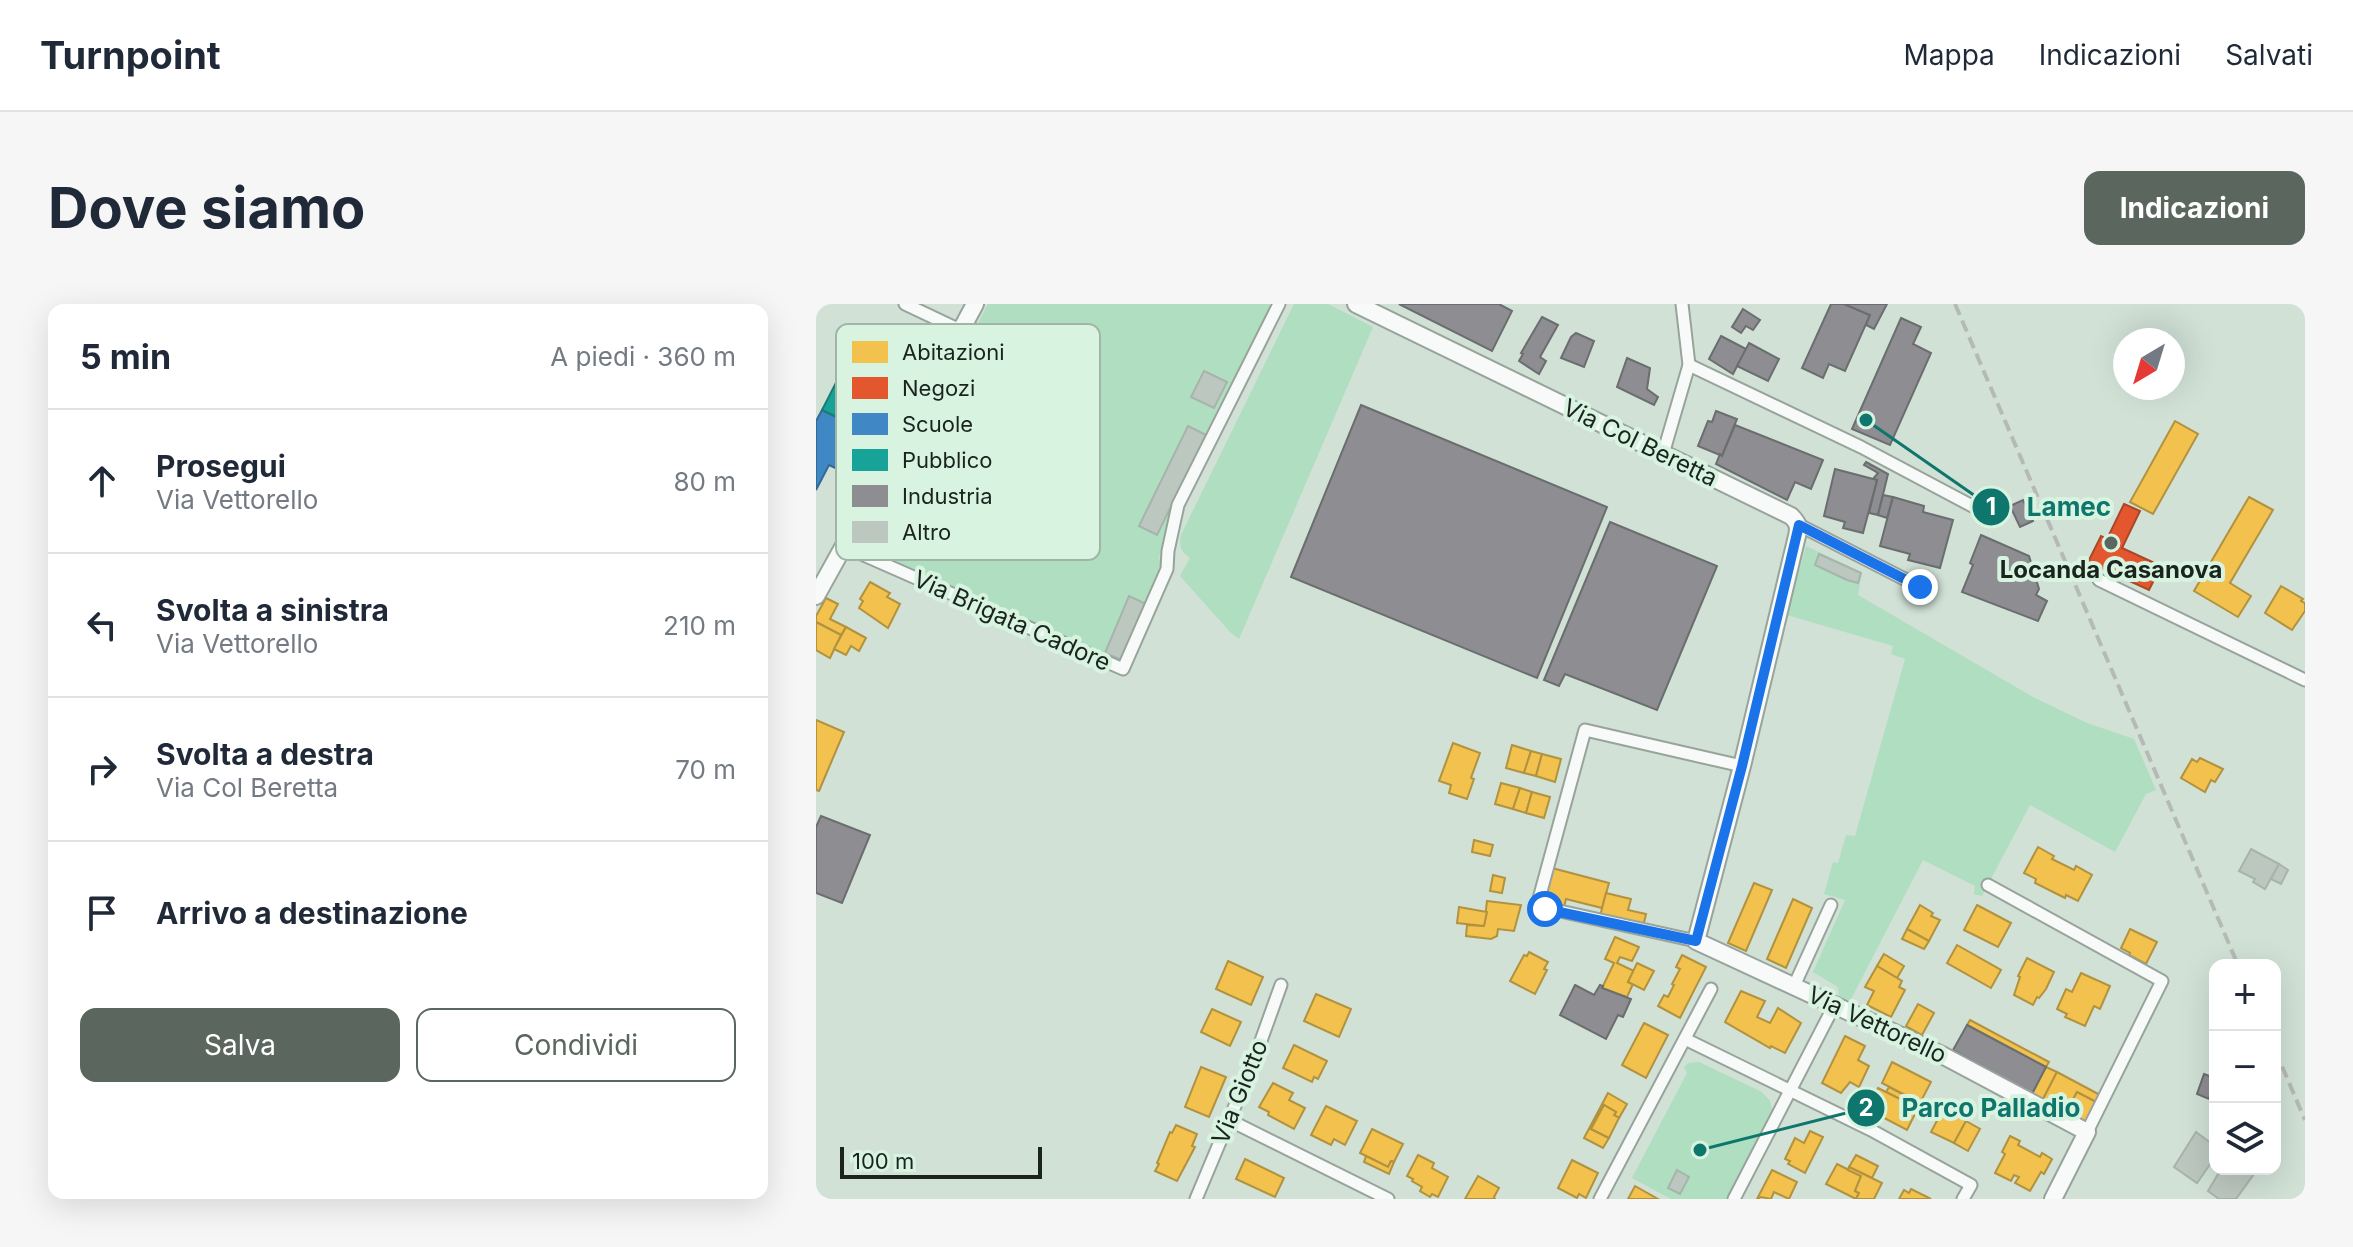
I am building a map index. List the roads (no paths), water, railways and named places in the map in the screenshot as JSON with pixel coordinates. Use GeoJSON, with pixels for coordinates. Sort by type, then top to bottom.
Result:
{"type":"FeatureCollection","features":[{"type":"Feature","properties":{"kind":"street"},"geometry":{"type":"LineString","coordinates":[[905,304],[947,324]]}},
{"type":"Feature","properties":{"kind":"street"},"geometry":{"type":"LineString","coordinates":[[965,324],[975,304]]}},
{"type":"Feature","properties":{"kind":"street","name":"Via Brigata Cadore"},"geometry":{"type":"LineString","coordinates":[[875,560],[1123,669],[1167,569],[1178,505],[1279,304]]}},
{"type":"Feature","properties":{"kind":"street","name":"Via Col Beretta"},"geometry":{"type":"LineString","coordinates":[[1356,304],[1791,516],[1799,525],[1920,587]]}},
{"type":"Feature","properties":{"kind":"street"},"geometry":{"type":"LineString","coordinates":[[1663,454],[1689,365],[1683,305]]}},
{"type":"Feature","properties":{"kind":"street"},"geometry":{"type":"LineString","coordinates":[[1689,365],[1861,447],[1991,516]]}},
{"type":"Feature","properties":{"kind":"street"},"geometry":{"type":"LineString","coordinates":[[1696,941],[1742,766],[1799,525]]}},
{"type":"Feature","properties":{"kind":"street"},"geometry":{"type":"LineString","coordinates":[[816,596],[836,559]]}},
{"type":"Feature","properties":{"kind":"street"},"geometry":{"type":"LineString","coordinates":[[2099,580],[2305,680]]}},
{"type":"Feature","properties":{"kind":"street","name":"Via Vettorello"},"geometry":{"type":"LineString","coordinates":[[1742,766],[1585,730],[1537,906],[1696,941],[1942,1055],[2087,1132]]}},
{"type":"Feature","properties":{"kind":"street"},"geometry":{"type":"LineString","coordinates":[[1988,885],[2162,981],[2053,1199]]}},
{"type":"Feature","properties":{"kind":"street","name":"Via Vettorello"},"geometry":{"type":"LineString","coordinates":[[1794,986],[1831,905]]}},
{"type":"Feature","properties":{"kind":"street","name":"Via Giotto"},"geometry":{"type":"LineString","coordinates":[[1196,1199],[1281,985]]}},
{"type":"Feature","properties":{"kind":"street"},"geometry":{"type":"LineString","coordinates":[[1600,1199],[1711,989]]}},
{"type":"Feature","properties":{"kind":"street"},"geometry":{"type":"LineString","coordinates":[[1734,1199],[1835,1004]]}},
{"type":"Feature","properties":{"kind":"street"},"geometry":{"type":"LineString","coordinates":[[1685,1039],[1871,1130],[1971,1185],[1963,1199]]}},
{"type":"Feature","properties":{"kind":"street"},"geometry":{"type":"LineString","coordinates":[[1229,1120],[1388,1199]]}},
{"type":"Feature","properties":{"kind":"railway"},"geometry":{"type":"LineString","coordinates":[[1955,304],[2235,959]]}},
{"type":"Feature","properties":{"kind":"railway"},"geometry":{"type":"LineString","coordinates":[[2281,1064],[2305,1120]]}},
{"type":"Feature","properties":{"kind":"place","name":"Lamec"},"geometry":{"type":"Point","coordinates":[1866,420]}},
{"type":"Feature","properties":{"kind":"place","name":"Locanda Casanova"},"geometry":{"type":"Point","coordinates":[2111,543]}},
{"type":"Feature","properties":{"kind":"place","name":"Parco Palladio"},"geometry":{"type":"Point","coordinates":[1700,1150]}}]}
